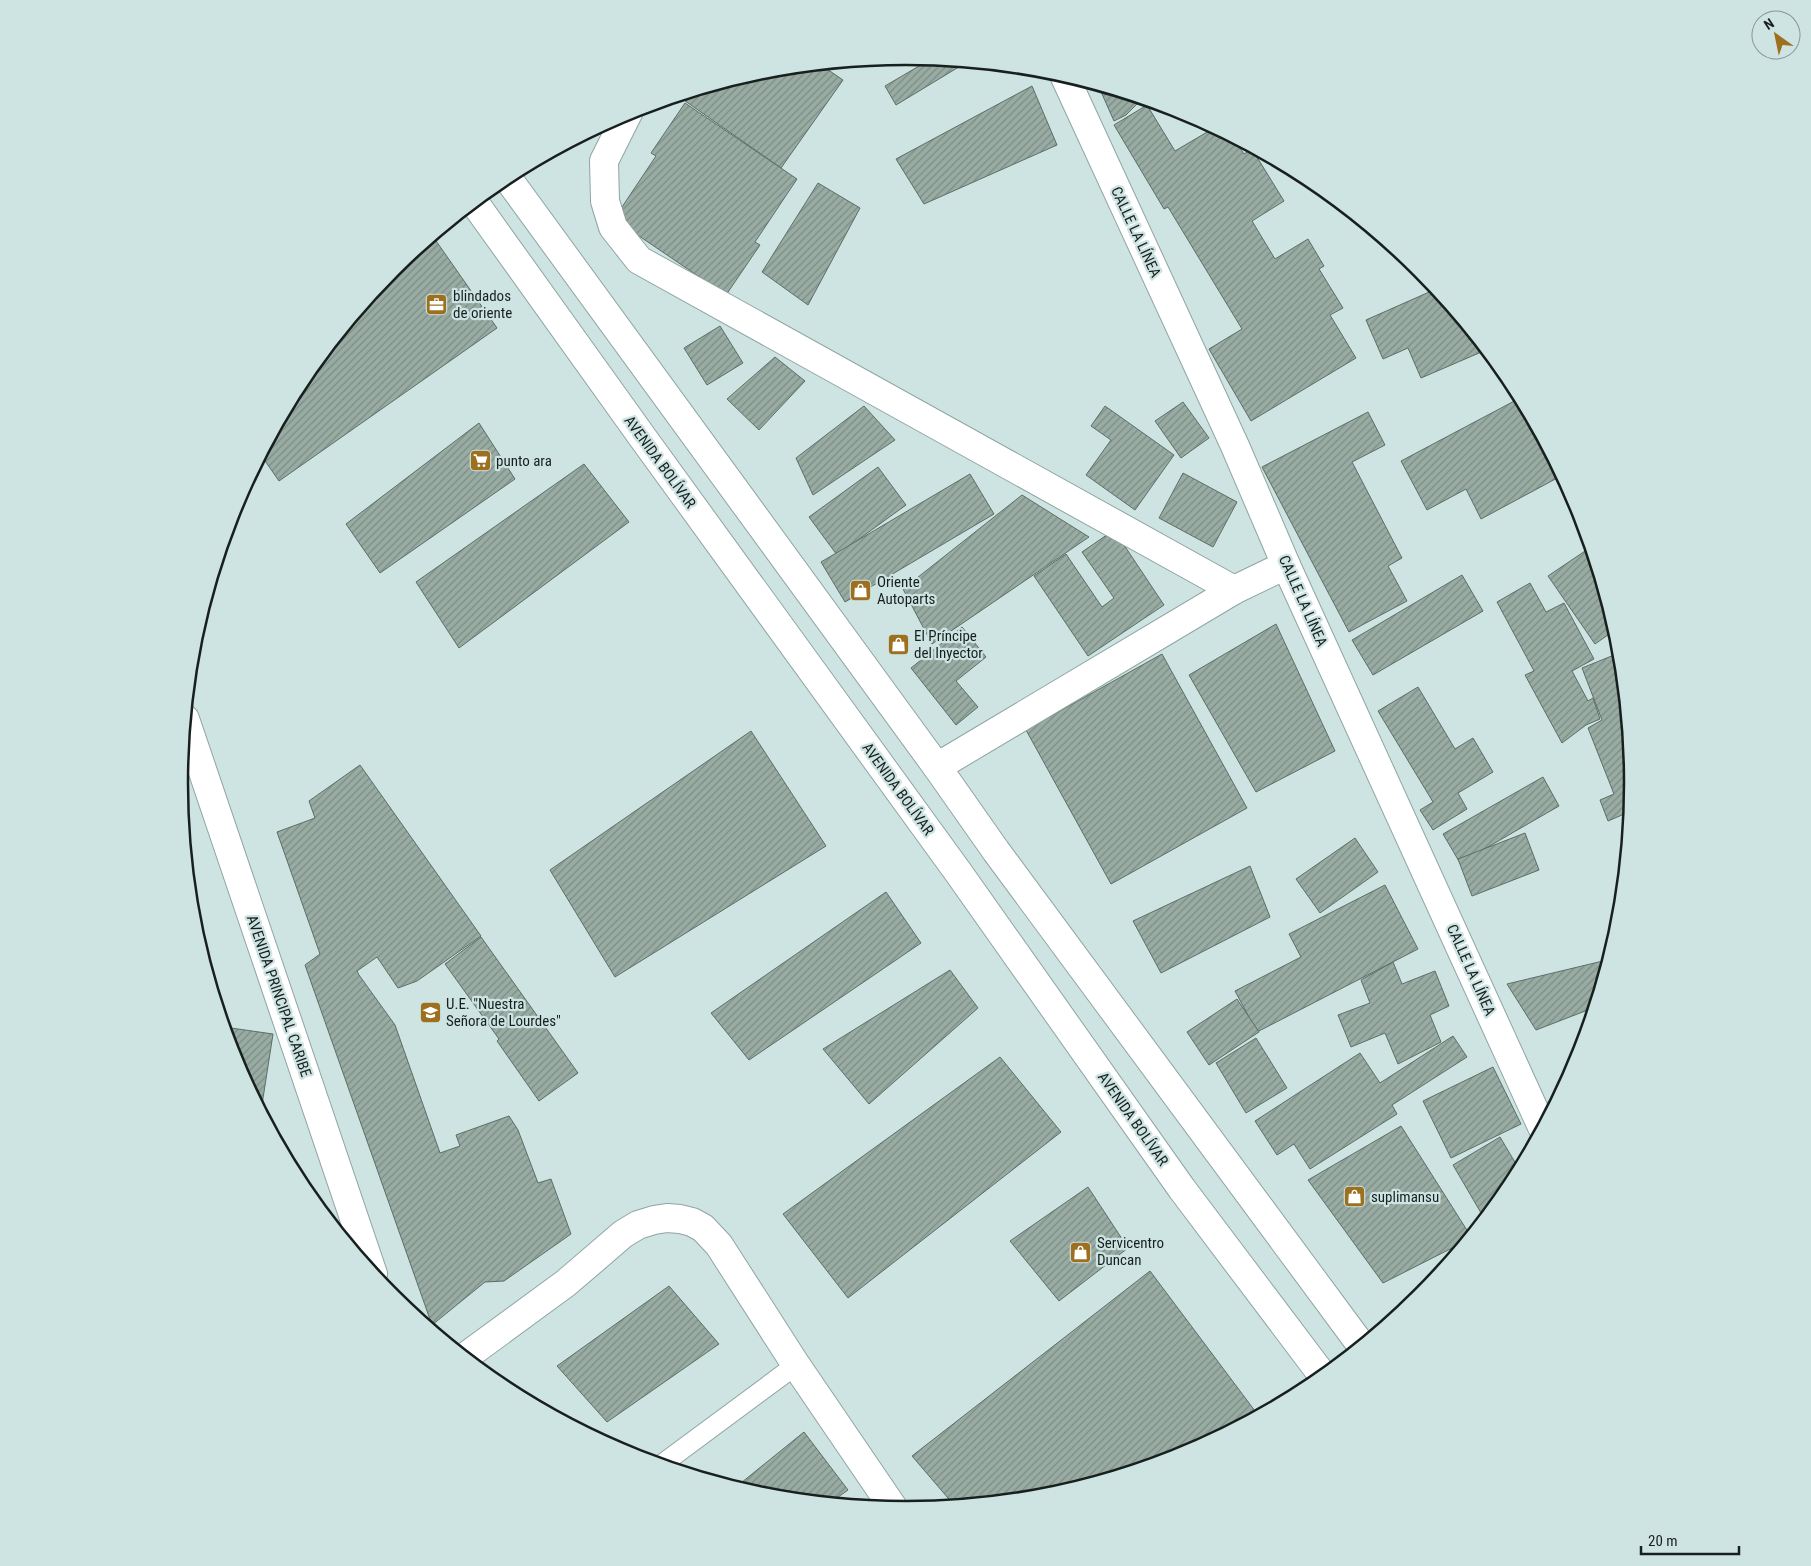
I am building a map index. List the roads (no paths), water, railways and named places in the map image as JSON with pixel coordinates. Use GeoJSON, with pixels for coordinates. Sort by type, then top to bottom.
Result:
{"type":"FeatureCollection","features":[{"type":"Feature","properties":{"kind":"street","name":"CALLE LA LÍNEA"},"geometry":{"type":"LineString","coordinates":[[1068,84],[1235,446],[1286,565],[1539,1120]]}},
{"type":"Feature","properties":{"kind":"street"},"geometry":{"type":"LineString","coordinates":[[623,124],[604,161],[605,201],[614,227],[639,260],[1234,590]]}},
{"type":"Feature","properties":{"kind":"street"},"geometry":{"type":"LineString","coordinates":[[511,183],[1002,859],[1358,1340]]}},
{"type":"Feature","properties":{"kind":"street","name":"AVENIDA BOLÍVAR"},"geometry":{"type":"LineString","coordinates":[[477,207],[648,446],[958,872],[1182,1189],[1318,1370]]}},
{"type":"Feature","properties":{"kind":"street"},"geometry":{"type":"LineString","coordinates":[[937,767],[1234,590],[1286,565]]}},
{"type":"Feature","properties":{"kind":"street","name":"AVENIDA PRINCIPAL CARIBE"},"geometry":{"type":"LineString","coordinates":[[189,732],[367,1258]]}},
{"type":"Feature","properties":{"kind":"street"},"geometry":{"type":"LineString","coordinates":[[469,1354],[566,1283],[623,1234],[638,1225],[667,1218],[692,1222],[712,1236],[888,1500]]}},
{"type":"Feature","properties":{"kind":"lane"},"geometry":{"type":"LineString","coordinates":[[667,1460],[796,1364]]}},
{"type":"Feature","properties":{"kind":"place","name":"blindados de oriente"},"geometry":{"type":"Point","coordinates":[437,305]}},
{"type":"Feature","properties":{"kind":"place","name":"punto ara"},"geometry":{"type":"Point","coordinates":[480,461]}},
{"type":"Feature","properties":{"kind":"place","name":"Oriente Autoparts"},"geometry":{"type":"Point","coordinates":[861,591]}},
{"type":"Feature","properties":{"kind":"place","name":"El Príncipe del Inyector"},"geometry":{"type":"Point","coordinates":[898,645]}},
{"type":"Feature","properties":{"kind":"place","name":"U.E. \"Nuestra Señora de Lourdes\""},"geometry":{"type":"Point","coordinates":[430,1013]}},
{"type":"Feature","properties":{"kind":"place","name":"suplimansu"},"geometry":{"type":"Point","coordinates":[1355,1197]}},
{"type":"Feature","properties":{"kind":"place","name":"Servicentro Duncan"},"geometry":{"type":"Point","coordinates":[1081,1252]}}]}
